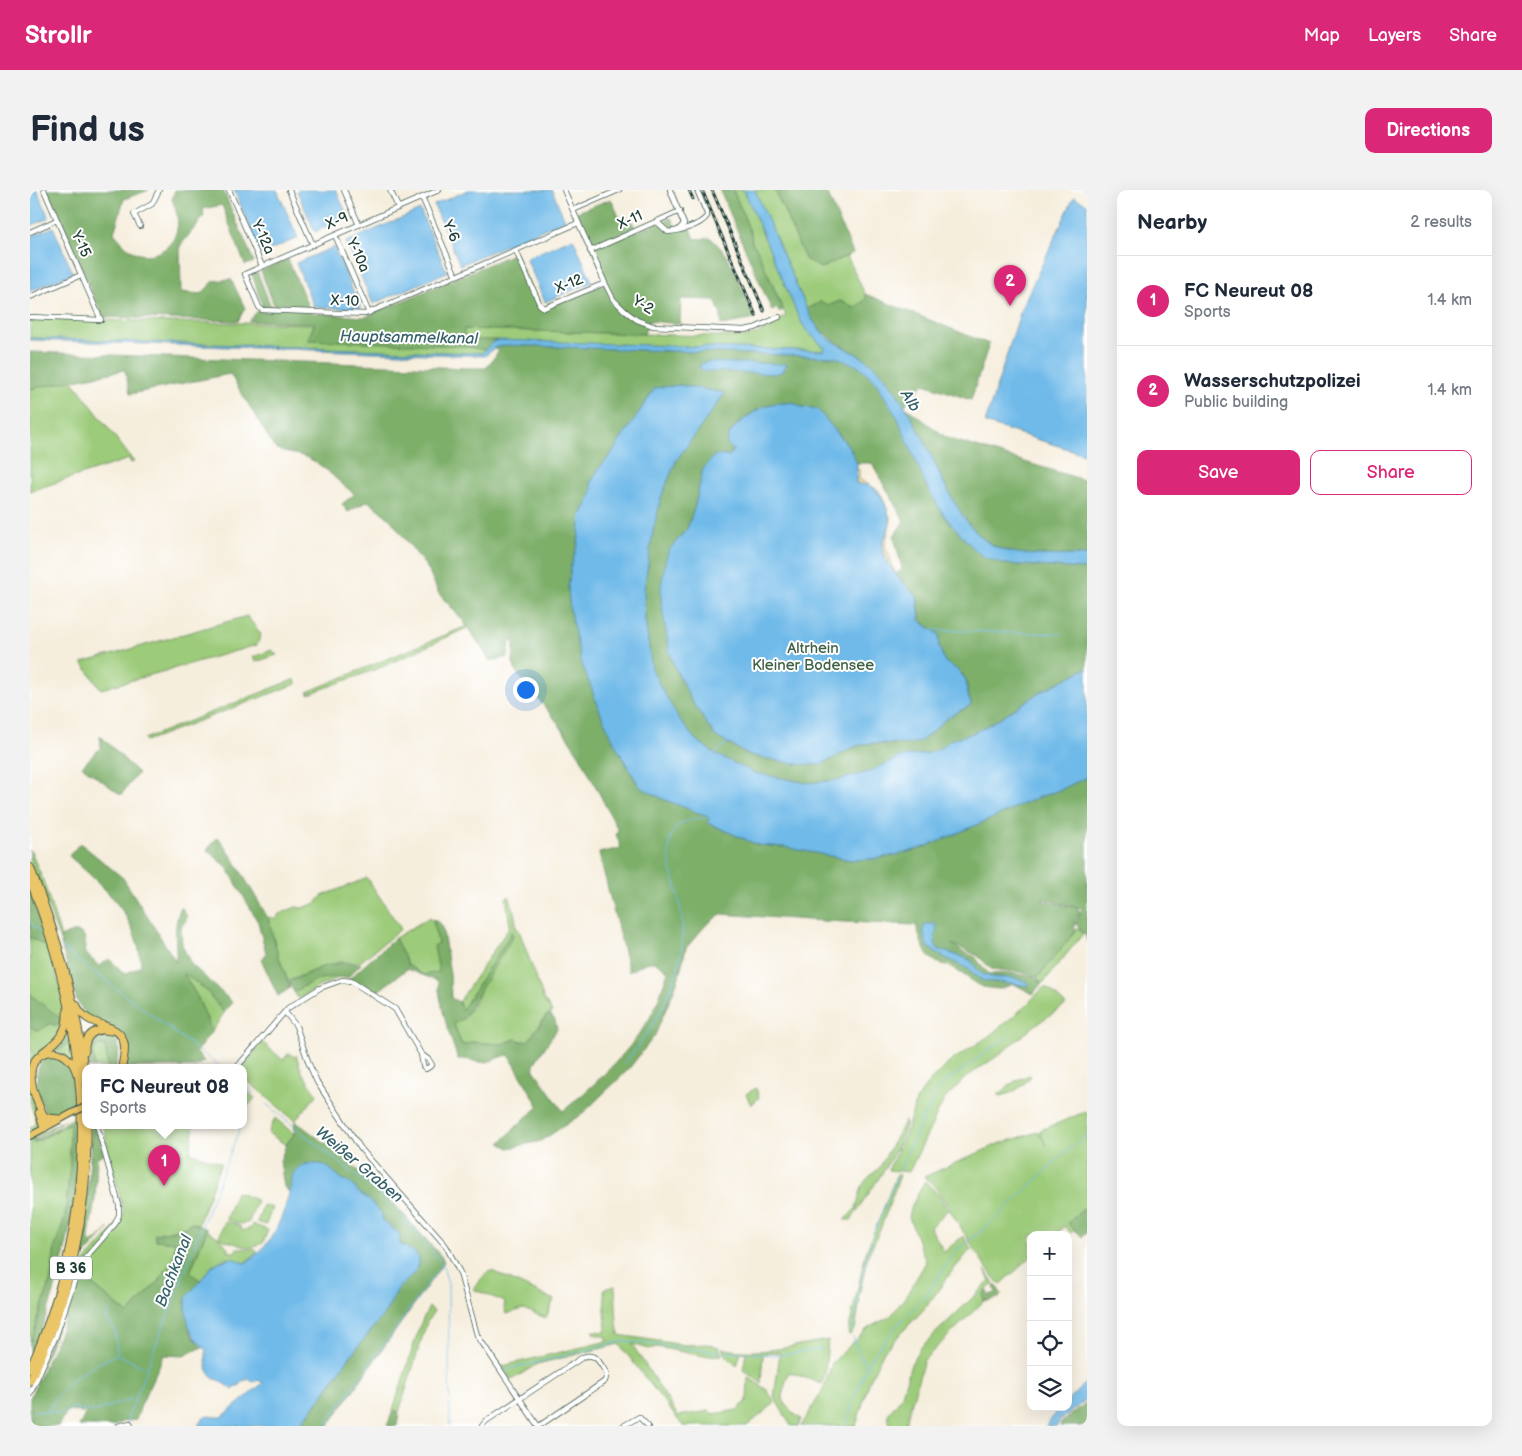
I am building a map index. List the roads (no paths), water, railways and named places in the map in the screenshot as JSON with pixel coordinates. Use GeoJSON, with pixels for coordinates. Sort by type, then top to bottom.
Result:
{"type":"FeatureCollection","features":[{"type":"Feature","properties":{"kind":"highway","name":"B 36"},"geometry":{"type":"LineString","coordinates":[[30,867],[68,993],[84,1064]]}},
{"type":"Feature","properties":{"kind":"highway","name":"B 36"},"geometry":{"type":"LineString","coordinates":[[30,880],[53,940]]}},
{"type":"Feature","properties":{"kind":"highway","name":"B 36"},"geometry":{"type":"LineString","coordinates":[[68,993],[86,1019],[112,1028],[121,1036],[124,1047],[122,1064]]}},
{"type":"Feature","properties":{"kind":"highway","name":"B 36"},"geometry":{"type":"LineString","coordinates":[[30,1368],[58,1297],[75,1224],[82,1157],[81,1096],[68,993]]}},
{"type":"Feature","properties":{"kind":"highway"},"geometry":{"type":"LineString","coordinates":[[30,1069],[36,1058],[56,1042],[64,1032],[67,1018],[64,998],[68,993]]}},
{"type":"Feature","properties":{"kind":"highway"},"geometry":{"type":"LineString","coordinates":[[84,1064],[86,1041],[93,1032],[104,1030],[115,1034],[120,1042],[118,1064]]}},
{"type":"Feature","properties":{"kind":"highway","name":"B 36"},"geometry":{"type":"LineString","coordinates":[[46,1127],[31,1074],[34,1064],[44,1054],[57,1052],[71,1060],[77,1073],[81,1096]]}},
{"type":"Feature","properties":{"kind":"highway"},"geometry":{"type":"LineString","coordinates":[[30,1082],[46,1127]]}},
{"type":"Feature","properties":{"kind":"highway"},"geometry":{"type":"LineString","coordinates":[[44,1116],[60,1119]]}},
{"type":"Feature","properties":{"kind":"highway","name":"B 36"},"geometry":{"type":"LineString","coordinates":[[30,1381],[63,1298],[74,1254],[84,1192],[87,1129]]}},
{"type":"Feature","properties":{"kind":"main road"},"geometry":{"type":"LineString","coordinates":[[30,1136],[82,1108]]}},
{"type":"Feature","properties":{"kind":"street","name":"Y-15"},"geometry":{"type":"LineString","coordinates":[[30,315],[101,320],[44,190]]}},
{"type":"Feature","properties":{"kind":"street"},"geometry":{"type":"LineString","coordinates":[[140,226],[134,214],[152,204],[158,190]]}},
{"type":"Feature","properties":{"kind":"street","name":"Y-12a"},"geometry":{"type":"LineString","coordinates":[[228,190],[262,266]]}},
{"type":"Feature","properties":{"kind":"street"},"geometry":{"type":"LineString","coordinates":[[289,190],[313,244]]}},
{"type":"Feature","properties":{"kind":"street"},"geometry":{"type":"LineString","coordinates":[[344,190],[359,225]]}},
{"type":"Feature","properties":{"kind":"street"},"geometry":{"type":"LineString","coordinates":[[390,190],[398,208]]}},
{"type":"Feature","properties":{"kind":"street","name":"X-9"},"geometry":{"type":"LineString","coordinates":[[259,307],[245,274],[439,190]]}},
{"type":"Feature","properties":{"kind":"street","name":"Y-2"},"geometry":{"type":"LineString","coordinates":[[564,190],[604,283],[613,298],[637,320],[653,326],[744,330],[755,328],[779,318]]}},
{"type":"Feature","properties":{"kind":"street"},"geometry":{"type":"LineString","coordinates":[[573,210],[619,190]]}},
{"type":"Feature","properties":{"kind":"street"},"geometry":{"type":"LineString","coordinates":[[670,190],[684,224],[678,231]]}},
{"type":"Feature","properties":{"kind":"street"},"geometry":{"type":"LineString","coordinates":[[657,222],[668,232],[678,231],[704,220],[707,216],[697,190]]}},
{"type":"Feature","properties":{"kind":"street","name":"Y-6"},"geometry":{"type":"LineString","coordinates":[[422,197],[455,276]]}},
{"type":"Feature","properties":{"kind":"street","name":"X-11"},"geometry":{"type":"LineString","coordinates":[[590,251],[680,212]]}},
{"type":"Feature","properties":{"kind":"street"},"geometry":{"type":"LineString","coordinates":[[30,232],[57,220]]}},
{"type":"Feature","properties":{"kind":"street","name":"X-10"},"geometry":{"type":"LineString","coordinates":[[259,307],[262,310],[369,313],[578,223]]}},
{"type":"Feature","properties":{"kind":"street","name":"Y-10a"},"geometry":{"type":"LineString","coordinates":[[335,235],[369,313]]}},
{"type":"Feature","properties":{"kind":"street","name":"X-12"},"geometry":{"type":"LineString","coordinates":[[516,251],[540,305],[544,308],[604,283]]}},
{"type":"Feature","properties":{"kind":"street"},"geometry":{"type":"LineString","coordinates":[[30,297],[82,275]]}},
{"type":"Feature","properties":{"kind":"street"},"geometry":{"type":"LineString","coordinates":[[240,1064],[285,1012],[303,998],[338,980],[348,980],[396,1009],[421,1054]]}},
{"type":"Feature","properties":{"kind":"street"},"geometry":{"type":"LineString","coordinates":[[285,1012],[296,1026],[311,1070],[361,1149],[442,1240],[450,1252],[460,1273],[477,1335],[520,1399],[538,1426],[606,1382],[607,1374],[596,1357],[590,1355],[583,1357],[520,1399],[486,1421],[482,1426]]}},
{"type":"Feature","properties":{"kind":"street"},"geometry":{"type":"LineString","coordinates":[[30,1394],[59,1329],[80,1264],[111,1229],[118,1217],[119,1204],[99,1129]]}},
{"type":"Feature","properties":{"kind":"street"},"geometry":{"type":"LineString","coordinates":[[623,1426],[639,1417],[648,1426]]}},
{"type":"Feature","properties":{"kind":"street"},"geometry":{"type":"LineString","coordinates":[[118,1426],[129,1424]]}},
{"type":"Feature","properties":{"kind":"water"},"geometry":{"type":"Polygon","coordinates":[[[30,190],[37,190],[49,218],[30,226],[30,190]]]}},
{"type":"Feature","properties":{"kind":"water"},"geometry":{"type":"Polygon","coordinates":[[[234,190],[277,190],[298,238],[261,254],[234,190]]]}},
{"type":"Feature","properties":{"kind":"water"},"geometry":{"type":"Polygon","coordinates":[[[336,190],[348,217],[315,232],[297,191],[336,190]]]}},
{"type":"Feature","properties":{"kind":"water"},"geometry":{"type":"Polygon","coordinates":[[[468,190],[552,190],[565,220],[460,265],[434,205],[468,190]]]}},
{"type":"Feature","properties":{"kind":"water"},"geometry":{"type":"Polygon","coordinates":[[[744,190],[755,190],[809,314],[821,331],[831,340],[872,364],[891,385],[914,422],[956,505],[974,530],[984,540],[1006,551],[1040,555],[1087,555],[1087,569],[1005,564],[984,557],[974,549],[946,518],[934,499],[926,485],[897,417],[874,380],[860,367],[836,357],[506,345],[495,347],[485,356],[30,340],[30,338],[467,353],[482,353],[493,342],[498,340],[824,351],[825,348],[807,331],[799,318],[744,190]]]}},
{"type":"Feature","properties":{"kind":"water"},"geometry":{"type":"Polygon","coordinates":[[[1074,197],[1087,204],[1087,455],[985,423],[1022,307],[1074,197]]]}},
{"type":"Feature","properties":{"kind":"water"},"geometry":{"type":"Polygon","coordinates":[[[420,210],[447,272],[373,304],[346,242],[420,210]]]}},
{"type":"Feature","properties":{"kind":"water"},"geometry":{"type":"Polygon","coordinates":[[[53,227],[73,273],[30,291],[30,237],[53,227]]]}},
{"type":"Feature","properties":{"kind":"water"},"geometry":{"type":"Polygon","coordinates":[[[573,238],[592,282],[545,302],[526,258],[573,238]]]}},
{"type":"Feature","properties":{"kind":"water"},"geometry":{"type":"Polygon","coordinates":[[[334,247],[361,309],[314,307],[296,263],[334,247]]]}},
{"type":"Feature","properties":{"kind":"water"},"geometry":{"type":"Polygon","coordinates":[[[707,362],[787,364],[783,371],[776,374],[702,371],[699,365],[707,362]]]}},
{"type":"Feature","properties":{"kind":"water"},"geometry":{"type":"Polygon","coordinates":[[[680,385],[725,393],[676,461],[662,495],[653,531],[644,590],[645,620],[652,669],[679,719],[695,739],[715,754],[755,773],[807,783],[838,780],[868,772],[900,757],[930,753],[942,747],[950,740],[973,733],[990,724],[1044,690],[1087,668],[1087,777],[925,847],[898,855],[851,860],[784,847],[758,845],[708,823],[709,817],[665,800],[640,787],[616,746],[601,714],[581,661],[570,611],[568,588],[571,566],[578,544],[581,515],[592,490],[591,482],[655,388],[680,385]]]}},
{"type":"Feature","properties":{"kind":"water"},"geometry":{"type":"Polygon","coordinates":[[[792,402],[802,407],[817,409],[850,448],[857,463],[856,483],[868,485],[880,494],[890,520],[882,549],[885,558],[897,576],[917,596],[920,620],[939,634],[939,647],[945,662],[958,670],[966,680],[967,695],[971,702],[970,706],[946,719],[921,741],[910,744],[871,743],[856,746],[820,765],[795,764],[749,755],[715,736],[691,700],[674,665],[669,650],[661,601],[661,586],[666,558],[669,550],[687,529],[695,506],[703,469],[715,455],[728,456],[732,453],[733,450],[727,444],[727,439],[735,427],[742,421],[768,405],[792,402]]]}},
{"type":"Feature","properties":{"kind":"water"},"geometry":{"type":"Polygon","coordinates":[[[925,924],[936,924],[937,931],[934,940],[938,949],[968,959],[985,975],[995,978],[1021,980],[1027,982],[1029,986],[983,981],[968,969],[936,953],[927,946],[923,930],[925,924]]]}},
{"type":"Feature","properties":{"kind":"water"},"geometry":{"type":"Polygon","coordinates":[[[305,1164],[321,1164],[328,1167],[342,1179],[352,1184],[358,1192],[369,1200],[381,1212],[383,1221],[399,1233],[400,1244],[414,1252],[419,1258],[416,1271],[398,1289],[385,1313],[298,1426],[198,1426],[203,1418],[208,1416],[222,1417],[263,1383],[258,1380],[254,1382],[250,1379],[242,1381],[233,1390],[211,1376],[206,1362],[206,1350],[195,1338],[189,1327],[186,1298],[212,1266],[232,1258],[245,1263],[262,1248],[280,1221],[293,1174],[305,1164]]]}},
{"type":"Feature","properties":{"kind":"water"},"geometry":{"type":"Polygon","coordinates":[[[1087,1382],[1087,1399],[1072,1411],[1072,1396],[1087,1382]]]}},
{"type":"Feature","properties":{"kind":"water"},"geometry":{"type":"Polygon","coordinates":[[[1057,1411],[1072,1411],[1060,1420],[1057,1426],[1046,1426],[1057,1411]]]}},
{"type":"Feature","properties":{"kind":"waterway"},"geometry":{"type":"LineString","coordinates":[[932,630],[1062,634]]}},
{"type":"Feature","properties":{"kind":"waterway"},"geometry":{"type":"LineString","coordinates":[[715,754],[726,743]]}},
{"type":"Feature","properties":{"kind":"waterway"},"geometry":{"type":"LineString","coordinates":[[625,1063],[638,1047],[660,1011],[669,993],[681,953],[683,932],[681,911],[670,864],[669,845],[671,836],[673,831],[682,823],[710,817]]}},
{"type":"Feature","properties":{"kind":"waterway","name":"Weißer Graben"},"geometry":{"type":"LineString","coordinates":[[30,923],[45,935]]}},
{"type":"Feature","properties":{"kind":"waterway","name":"Weißer Graben"},"geometry":{"type":"LineString","coordinates":[[62,948],[217,1064]]}},
{"type":"Feature","properties":{"kind":"waterway"},"geometry":{"type":"LineString","coordinates":[[899,1171],[939,1087],[1008,1036]]}},
{"type":"Feature","properties":{"kind":"waterway","name":"Weißer Graben"},"geometry":{"type":"LineString","coordinates":[[247,1088],[253,1093]]}},
{"type":"Feature","properties":{"kind":"waterway","name":"Weißer Graben"},"geometry":{"type":"LineString","coordinates":[[266,1104],[393,1205],[442,1263],[448,1283],[450,1426]]}},
{"type":"Feature","properties":{"kind":"waterway","name":"Bachkanal"},"geometry":{"type":"LineString","coordinates":[[127,1426],[128,1417],[239,1129]]}},
{"type":"Feature","properties":{"kind":"waterway"},"geometry":{"type":"LineString","coordinates":[[846,1426],[852,1404],[870,1359],[899,1323],[929,1292],[955,1251],[983,1230],[1067,1151],[1087,1135]]}},
{"type":"Feature","properties":{"kind":"waterway"},"geometry":{"type":"LineString","coordinates":[[852,1332],[872,1237],[897,1176]]}},
{"type":"Feature","properties":{"kind":"waterway"},"geometry":{"type":"LineString","coordinates":[[325,1426],[442,1264]]}},
{"type":"Feature","properties":{"kind":"waterway"},"geometry":{"type":"LineString","coordinates":[[110,1310],[106,1317],[115,1331],[117,1353]]}},
{"type":"Feature","properties":{"kind":"waterway"},"geometry":{"type":"LineString","coordinates":[[853,1337],[858,1352],[867,1366]]}},
{"type":"Feature","properties":{"kind":"waterway"},"geometry":{"type":"LineString","coordinates":[[506,1370],[623,1341],[720,1352]]}},
{"type":"Feature","properties":{"kind":"waterway"},"geometry":{"type":"LineString","coordinates":[[725,1352],[780,1355],[823,1349]]}},
{"type":"Feature","properties":{"kind":"waterway"},"geometry":{"type":"LineString","coordinates":[[47,1413],[61,1391],[69,1383],[117,1354],[143,1367]]}},
{"type":"Feature","properties":{"kind":"waterway"},"geometry":{"type":"LineString","coordinates":[[34,1411],[65,1413],[73,1408],[93,1412],[131,1399]]}},
{"type":"Feature","properties":{"kind":"railway"},"geometry":{"type":"LineString","coordinates":[[689,190],[693,199]]}},
{"type":"Feature","properties":{"kind":"railway"},"geometry":{"type":"LineString","coordinates":[[702,190],[756,316]]}},
{"type":"Feature","properties":{"kind":"railway"},"geometry":{"type":"LineString","coordinates":[[712,190],[764,311]]}},
{"type":"Feature","properties":{"kind":"place","name":"Wasserschutzpolizei"},"geometry":{"type":"Point","coordinates":[1010,306]}},
{"type":"Feature","properties":{"kind":"place","name":"FC Neureut 08"},"geometry":{"type":"Point","coordinates":[164,1186]}},
{"type":"Feature","properties":{"kind":"water label","name":"Hauptsammelkanal"},"geometry":{"type":"Point","coordinates":[409,338]}},
{"type":"Feature","properties":{"kind":"water label","name":"Alb"},"geometry":{"type":"Point","coordinates":[910,401]}},
{"type":"Feature","properties":{"kind":"park label","name":"Altrhein Kleiner Bodensee"},"geometry":{"type":"Point","coordinates":[813,656]}}]}
